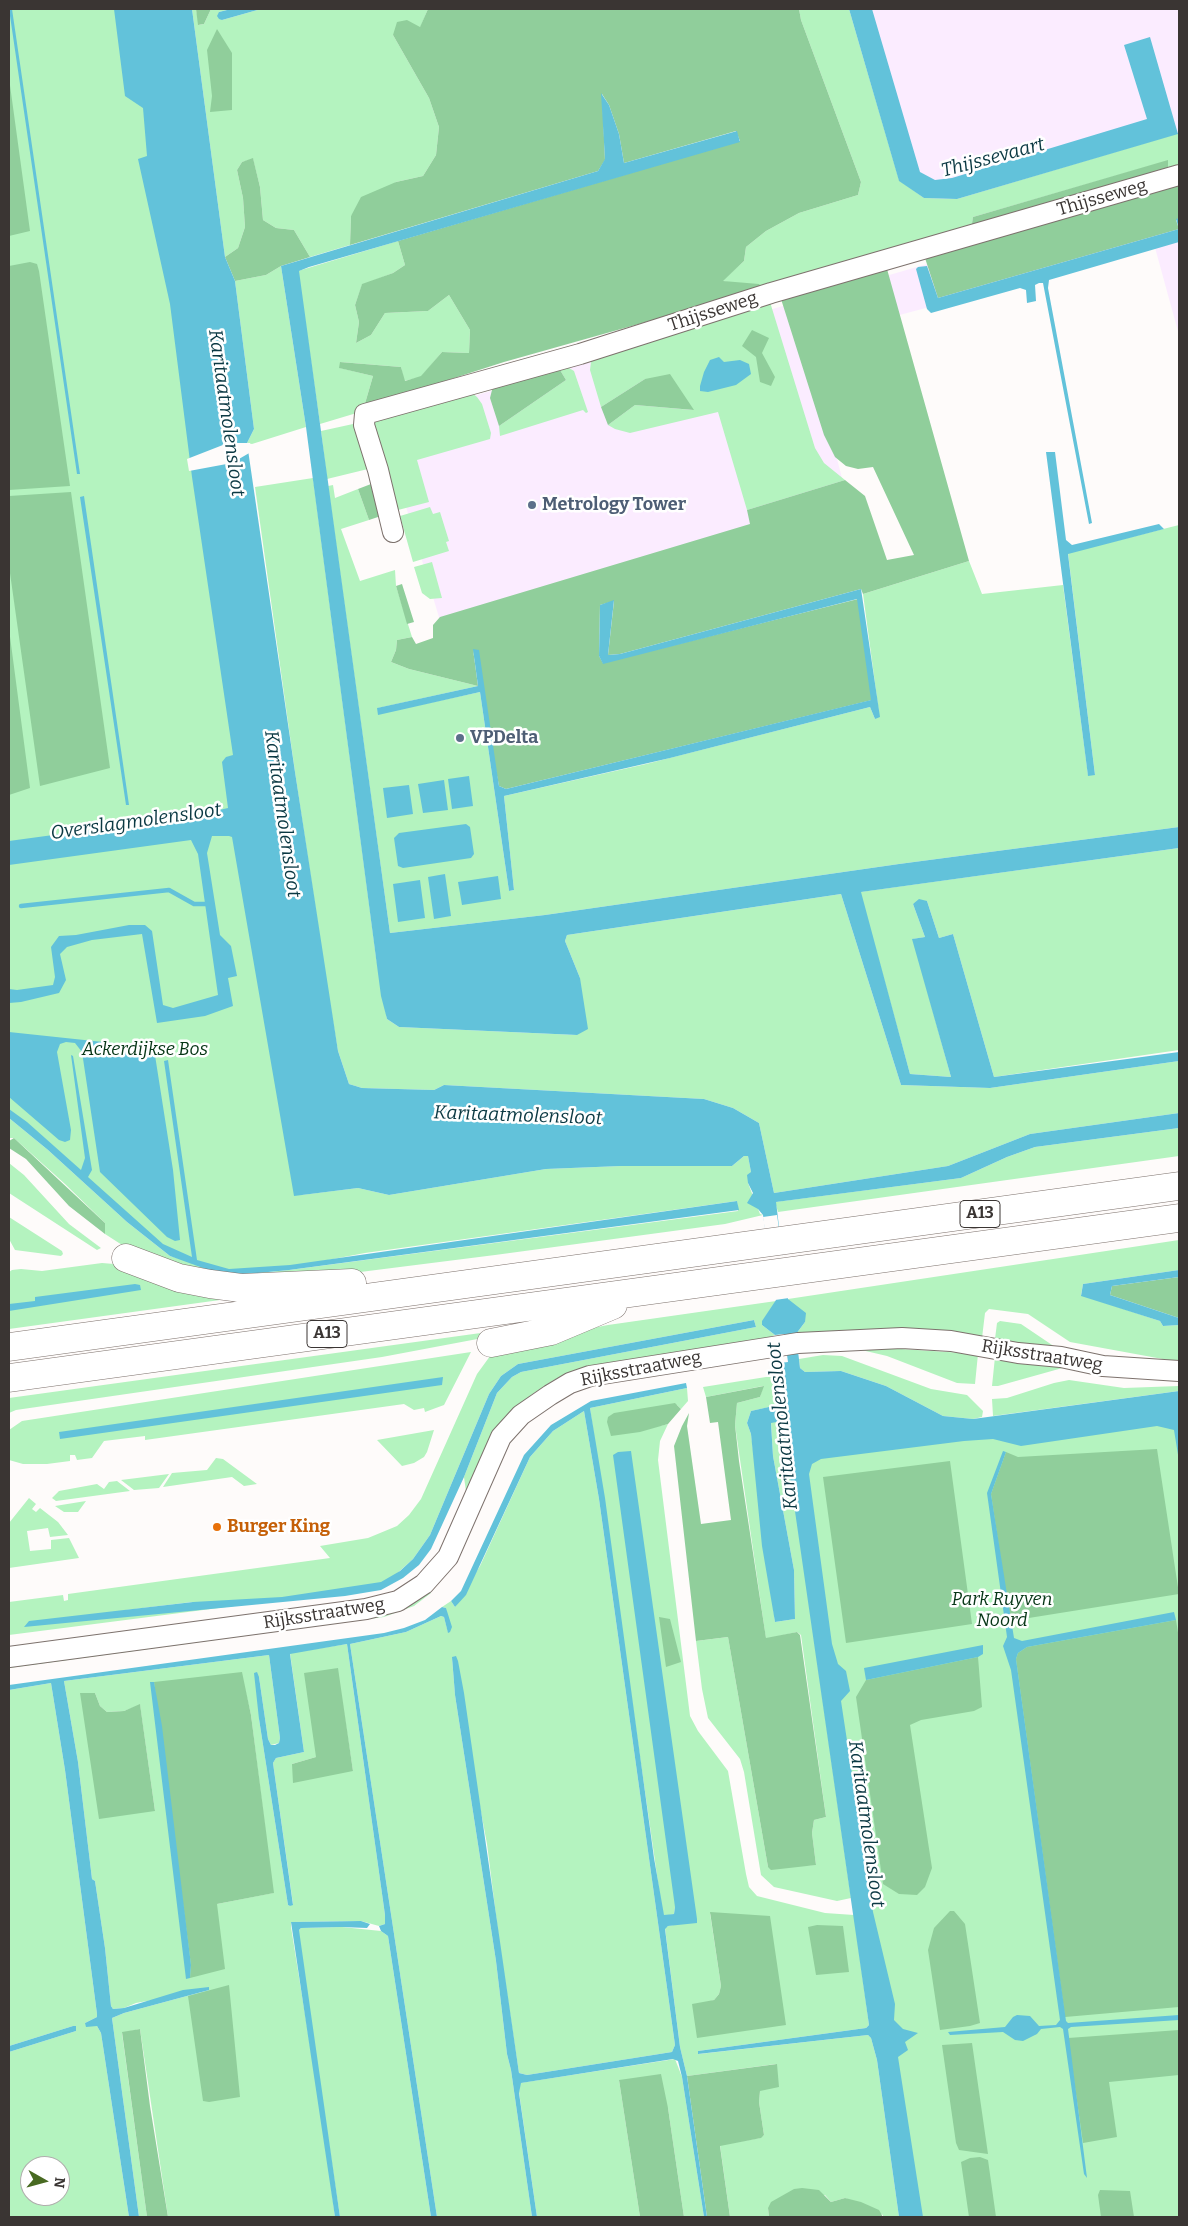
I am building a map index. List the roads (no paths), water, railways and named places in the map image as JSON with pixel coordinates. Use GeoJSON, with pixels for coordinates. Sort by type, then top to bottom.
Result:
{"type":"FeatureCollection","features":[{"type":"Feature","properties":{"kind":"highway","name":"A13"},"geometry":{"type":"LineString","coordinates":[[9,1347],[1179,1186]]}},
{"type":"Feature","properties":{"kind":"highway","name":"A13"},"geometry":{"type":"LineString","coordinates":[[9,1378],[1179,1218]]}},
{"type":"Feature","properties":{"kind":"highway","name":"A13"},"geometry":{"type":"LineString","coordinates":[[126,1258],[179,1278],[241,1288],[340,1285],[432,1273],[543,1274]]}},
{"type":"Feature","properties":{"kind":"highway","name":"A13"},"geometry":{"type":"LineString","coordinates":[[491,1343],[551,1331],[645,1291]]}},
{"type":"Feature","properties":{"kind":"street","name":"Thijsseweg"},"geometry":{"type":"LineString","coordinates":[[393,532],[378,470],[364,425],[365,414],[580,354],[771,294],[1179,175]]}},
{"type":"Feature","properties":{"kind":"street","name":"Rijksstraatweg"},"geometry":{"type":"LineString","coordinates":[[9,1657],[366,1610],[389,1605],[416,1590],[448,1557],[501,1437],[521,1415],[550,1395],[570,1383],[590,1376],[792,1344],[902,1338],[926,1339],[1061,1357],[1103,1366],[1179,1371]]}},
{"type":"Feature","properties":{"kind":"water"},"geometry":{"type":"Polygon","coordinates":[[[9,9],[12,9],[80,474],[77,474],[9,9]]]}},
{"type":"Feature","properties":{"kind":"water","name":"Karitaatmolensloot"},"geometry":{"type":"Polygon","coordinates":[[[114,9],[192,9],[225,257],[235,281],[254,429],[247,443],[295,772],[338,1051],[349,1084],[362,1088],[434,1090],[444,1085],[704,1099],[733,1108],[759,1123],[774,1193],[948,1166],[1030,1134],[1179,1113],[1179,1128],[1035,1147],[1007,1157],[961,1178],[776,1202],[788,1299],[806,1313],[805,1322],[796,1334],[800,1368],[805,1372],[841,1371],[886,1386],[943,1416],[973,1419],[1179,1391],[1179,1461],[1174,1430],[1157,1426],[1021,1446],[993,1439],[964,1441],[821,1459],[812,1464],[809,1474],[832,1644],[838,1664],[846,1671],[850,1691],[841,1701],[873,1912],[895,2004],[894,2020],[903,2029],[918,2033],[905,2042],[908,2050],[898,2057],[923,2217],[899,2217],[877,2060],[871,2038],[868,2035],[698,2054],[698,2051],[866,2028],[869,2025],[782,1421],[771,1423],[773,1456],[794,1570],[795,1619],[775,1622],[762,1546],[751,1434],[747,1423],[751,1411],[782,1404],[779,1379],[775,1376],[774,1370],[778,1369],[780,1363],[788,1362],[784,1334],[775,1335],[762,1325],[762,1321],[776,1300],[763,1215],[758,1209],[747,1203],[753,1193],[748,1183],[747,1175],[751,1172],[748,1156],[744,1156],[732,1166],[621,1166],[546,1169],[389,1195],[358,1188],[294,1196],[232,837],[229,836],[212,836],[207,853],[220,935],[231,946],[237,976],[228,978],[233,1006],[205,1016],[157,1023],[142,934],[92,940],[67,947],[60,954],[66,980],[59,993],[9,1003],[9,989],[17,990],[53,985],[55,977],[51,947],[59,936],[76,935],[129,925],[145,925],[152,931],[163,1005],[173,1008],[218,995],[198,854],[191,840],[9,865],[9,841],[193,816],[228,808],[222,762],[226,757],[233,755],[192,477],[170,304],[138,159],[147,156],[143,108],[125,96],[114,9]]]}},
{"type":"Feature","properties":{"kind":"water"},"geometry":{"type":"Polygon","coordinates":[[[231,9],[261,9],[222,20],[217,16],[219,12],[231,9]]]}},
{"type":"Feature","properties":{"kind":"water"},"geometry":{"type":"Polygon","coordinates":[[[849,9],[872,9],[920,172],[935,180],[952,178],[1147,119],[1124,45],[1150,37],[1178,134],[957,199],[924,198],[899,181],[849,9]]]}},
{"type":"Feature","properties":{"kind":"water"},"geometry":{"type":"Polygon","coordinates":[[[601,93],[609,105],[619,134],[624,163],[737,131],[740,142],[299,271],[390,933],[545,915],[899,864],[1179,827],[1179,848],[861,892],[910,1074],[951,1077],[912,939],[925,937],[913,904],[919,899],[927,901],[939,938],[953,934],[994,1077],[1179,1052],[1179,1061],[990,1088],[901,1085],[841,894],[567,935],[565,941],[580,978],[588,1029],[577,1035],[399,1027],[387,1019],[381,996],[306,427],[281,266],[598,171],[605,159],[601,93]]]}},
{"type":"Feature","properties":{"kind":"water"},"geometry":{"type":"Polygon","coordinates":[[[1179,218],[1179,229],[1176,219],[1179,218]]]}},
{"type":"Feature","properties":{"kind":"water"},"geometry":{"type":"Polygon","coordinates":[[[1179,229],[1179,242],[1049,280],[1048,288],[1092,523],[1089,524],[1043,283],[1035,285],[1036,301],[1027,303],[1026,290],[1020,288],[931,313],[927,309],[916,269],[927,266],[938,298],[1179,229]]]}},
{"type":"Feature","properties":{"kind":"water"},"geometry":{"type":"Polygon","coordinates":[[[719,357],[724,362],[740,360],[749,364],[751,374],[736,385],[708,392],[700,391],[704,372],[710,360],[719,357]]]}},
{"type":"Feature","properties":{"kind":"water"},"geometry":{"type":"Polygon","coordinates":[[[1046,452],[1055,452],[1066,540],[1072,545],[1159,524],[1164,529],[1068,554],[1095,775],[1088,776],[1046,452]]]}},
{"type":"Feature","properties":{"kind":"water"},"geometry":{"type":"Polygon","coordinates":[[[84,496],[129,805],[126,805],[80,497],[84,496]]]}},
{"type":"Feature","properties":{"kind":"water"},"geometry":{"type":"Polygon","coordinates":[[[861,589],[880,717],[875,719],[870,707],[670,758],[504,796],[514,890],[509,891],[480,692],[378,715],[377,708],[478,686],[473,649],[479,650],[499,786],[506,789],[871,700],[857,599],[603,664],[599,656],[600,605],[614,600],[608,655],[620,654],[861,589]]]}},
{"type":"Feature","properties":{"kind":"water"},"geometry":{"type":"Polygon","coordinates":[[[469,776],[473,806],[452,809],[448,779],[469,776]]]}},
{"type":"Feature","properties":{"kind":"water"},"geometry":{"type":"Polygon","coordinates":[[[444,780],[448,810],[423,813],[418,784],[444,780]]]}},
{"type":"Feature","properties":{"kind":"water"},"geometry":{"type":"Polygon","coordinates":[[[409,785],[413,814],[387,818],[383,788],[409,785]]]}},
{"type":"Feature","properties":{"kind":"water"},"geometry":{"type":"Polygon","coordinates":[[[466,824],[470,827],[474,854],[471,858],[403,868],[398,866],[394,838],[399,833],[466,824]]]}},
{"type":"Feature","properties":{"kind":"water"},"geometry":{"type":"Polygon","coordinates":[[[445,874],[451,916],[434,919],[428,877],[445,874]]]}},
{"type":"Feature","properties":{"kind":"water"},"geometry":{"type":"Polygon","coordinates":[[[498,876],[501,899],[462,905],[458,882],[498,876]]]}},
{"type":"Feature","properties":{"kind":"water"},"geometry":{"type":"Polygon","coordinates":[[[420,880],[425,918],[398,922],[393,884],[420,880]]]}},
{"type":"Feature","properties":{"kind":"water"},"geometry":{"type":"Polygon","coordinates":[[[9,1032],[150,1047],[154,1049],[173,1170],[180,1240],[175,1241],[167,1237],[100,1172],[82,1052],[75,1043],[66,1042],[60,1044],[57,1052],[71,1130],[70,1140],[65,1142],[59,1140],[9,1097],[9,1032]]]}},
{"type":"Feature","properties":{"kind":"water"},"geometry":{"type":"Polygon","coordinates":[[[71,1055],[73,1056],[92,1170],[88,1177],[163,1244],[192,1257],[164,1061],[168,1060],[197,1260],[229,1269],[290,1265],[737,1201],[739,1210],[289,1270],[237,1275],[214,1272],[170,1256],[127,1222],[48,1150],[9,1118],[9,1109],[27,1122],[81,1170],[85,1158],[71,1055]]]}},
{"type":"Feature","properties":{"kind":"water"},"geometry":{"type":"Polygon","coordinates":[[[1179,1270],[1179,1277],[1112,1286],[1110,1295],[1179,1318],[1179,1325],[1163,1326],[1160,1321],[1081,1296],[1083,1284],[1179,1270]]]}},
{"type":"Feature","properties":{"kind":"water"},"geometry":{"type":"Polygon","coordinates":[[[135,1284],[140,1285],[141,1290],[9,1311],[9,1304],[35,1301],[35,1297],[135,1284]]]}},
{"type":"Feature","properties":{"kind":"water"},"geometry":{"type":"Polygon","coordinates":[[[754,1320],[756,1327],[521,1372],[512,1377],[497,1393],[464,1477],[431,1549],[419,1565],[403,1578],[381,1590],[345,1596],[24,1627],[29,1621],[193,1602],[282,1597],[381,1582],[400,1571],[413,1559],[430,1535],[489,1394],[501,1376],[518,1364],[754,1320]]]}},
{"type":"Feature","properties":{"kind":"water"},"geometry":{"type":"Polygon","coordinates":[[[443,1377],[442,1385],[60,1439],[59,1432],[443,1377]]]}},
{"type":"Feature","properties":{"kind":"water"},"geometry":{"type":"Polygon","coordinates":[[[686,1383],[687,1388],[590,1408],[605,1498],[654,1858],[664,1915],[674,1914],[675,1907],[613,1455],[618,1452],[631,1451],[697,1919],[697,1923],[668,1926],[665,1929],[680,2047],[687,2076],[707,2217],[704,2217],[682,2077],[678,2061],[673,2059],[521,2083],[519,2093],[537,2217],[532,2217],[511,2070],[507,2054],[496,1961],[455,1695],[452,1657],[456,1656],[458,1661],[464,1693],[519,2073],[527,2075],[672,2052],[675,2045],[599,1499],[584,1411],[553,1431],[530,1457],[466,1595],[455,1607],[451,1601],[461,1591],[524,1455],[551,1425],[591,1401],[686,1383]]]}},
{"type":"Feature","properties":{"kind":"water"},"geometry":{"type":"Polygon","coordinates":[[[1003,1451],[1006,1452],[991,1494],[1014,1638],[1022,1641],[1174,1612],[1176,1620],[1027,1647],[1018,1653],[1016,1659],[1066,2021],[1068,2023],[1179,2015],[1179,2020],[1071,2027],[1068,2029],[1087,2178],[1084,2174],[1063,2029],[1060,2027],[1041,2029],[1037,2034],[1023,2041],[1015,2040],[1003,2032],[950,2035],[948,2032],[1005,2027],[1017,2015],[1030,2016],[1039,2026],[1056,2025],[1060,2020],[1011,1670],[1003,1646],[1007,1637],[987,1493],[1003,1451]]]}},
{"type":"Feature","properties":{"kind":"water"},"geometry":{"type":"Polygon","coordinates":[[[442,1607],[446,1608],[452,1627],[448,1633],[444,1617],[441,1616],[406,1632],[350,1644],[437,2217],[431,2217],[388,1936],[381,1931],[379,1926],[385,1924],[385,1915],[347,1644],[290,1654],[304,1752],[276,1758],[273,1763],[293,1905],[290,1906],[288,1905],[259,1719],[254,1673],[257,1672],[259,1677],[268,1739],[271,1745],[275,1745],[279,1743],[280,1738],[269,1655],[64,1681],[78,1762],[92,1879],[95,1881],[105,1948],[111,2006],[113,2009],[124,2008],[183,1990],[209,1987],[209,1990],[112,2018],[139,2217],[129,2217],[101,2033],[97,2026],[86,2027],[85,2023],[97,2017],[97,2014],[65,1770],[51,1683],[9,1690],[9,1685],[384,1633],[425,1620],[442,1607]]]}},
{"type":"Feature","properties":{"kind":"water"},"geometry":{"type":"Polygon","coordinates":[[[983,1645],[983,1654],[978,1657],[866,1680],[864,1668],[983,1645]]]}},
{"type":"Feature","properties":{"kind":"water"},"geometry":{"type":"Polygon","coordinates":[[[150,1682],[154,1682],[162,1726],[191,1965],[190,1978],[186,1979],[150,1682]]]}},
{"type":"Feature","properties":{"kind":"water"},"geometry":{"type":"Polygon","coordinates":[[[361,1921],[370,1924],[367,1928],[301,1928],[299,1930],[340,2217],[335,2217],[291,1922],[361,1921]]]}},
{"type":"Feature","properties":{"kind":"water"},"geometry":{"type":"Polygon","coordinates":[[[76,2026],[76,2031],[9,2052],[9,2046],[76,2026]]]}},
{"type":"Feature","properties":{"kind":"waterway"},"geometry":{"type":"LineString","coordinates":[[21,906],[169,890],[194,904],[208,904]]}},
{"type":"Feature","properties":{"kind":"place","name":"Metrology Tower"},"geometry":{"type":"Point","coordinates":[532,505]}},
{"type":"Feature","properties":{"kind":"place","name":"VPDelta"},"geometry":{"type":"Point","coordinates":[460,738]}},
{"type":"Feature","properties":{"kind":"place","name":"Burger King"},"geometry":{"type":"Point","coordinates":[217,1527]}},
{"type":"Feature","properties":{"kind":"water label","name":"Thijssevaart"},"geometry":{"type":"Point","coordinates":[993,158]}},
{"type":"Feature","properties":{"kind":"water label","name":"Overslagmolensloot"},"geometry":{"type":"Point","coordinates":[136,822]}},
{"type":"Feature","properties":{"kind":"park label","name":"Ackerdijkse Bos"},"geometry":{"type":"Point","coordinates":[145,1050]}},
{"type":"Feature","properties":{"kind":"park label","name":"Park Ruyven Noord"},"geometry":{"type":"Point","coordinates":[1002,1610]}}]}
